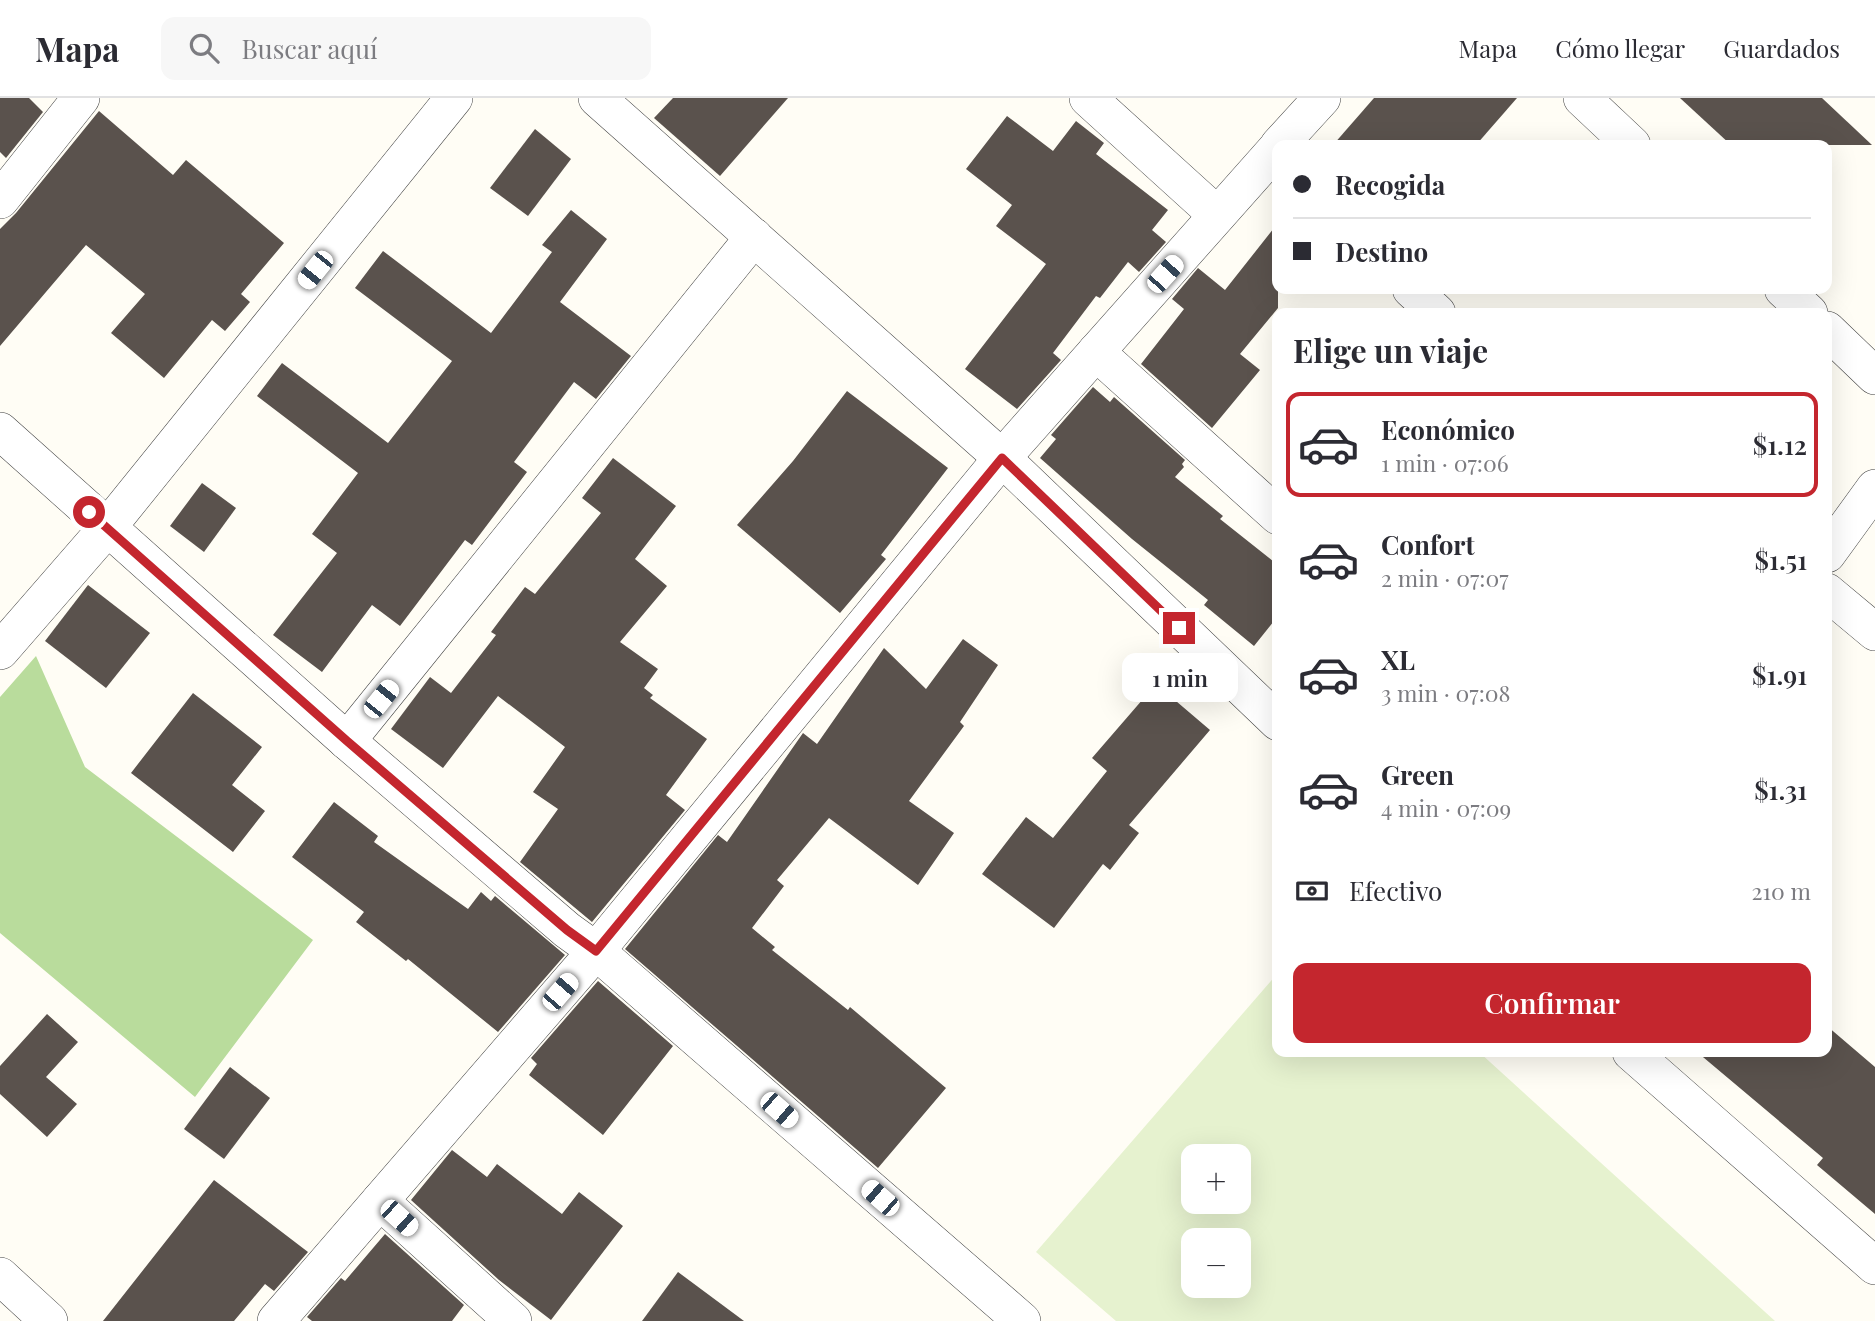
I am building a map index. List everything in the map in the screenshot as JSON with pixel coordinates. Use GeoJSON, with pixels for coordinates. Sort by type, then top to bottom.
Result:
{"type":"FeatureCollection","features":[{"type":"Feature","properties":{"kind":"street"},"geometry":{"type":"LineString","coordinates":[[0,200],[81,98]]}},
{"type":"Feature","properties":{"kind":"street"},"geometry":{"type":"LineString","coordinates":[[0,651],[107,528],[454,98]]}},
{"type":"Feature","properties":{"kind":"street"},"geometry":{"type":"LineString","coordinates":[[597,98],[1002,458],[1272,716]]}},
{"type":"Feature","properties":{"kind":"street"},"geometry":{"type":"LineString","coordinates":[[1088,98],[1217,215]]}},
{"type":"Feature","properties":{"kind":"street"},"geometry":{"type":"LineString","coordinates":[[1286,140],[1322,98]]}},
{"type":"Feature","properties":{"kind":"street"},"geometry":{"type":"LineString","coordinates":[[1582,98],[1627,140]]}},
{"type":"Feature","properties":{"kind":"street"},"geometry":{"type":"LineString","coordinates":[[276,1321],[596,951],[1002,458],[1272,156]]}},
{"type":"Feature","properties":{"kind":"street"},"geometry":{"type":"LineString","coordinates":[[347,741],[754,237]]}},
{"type":"Feature","properties":{"kind":"street"},"geometry":{"type":"LineString","coordinates":[[1416,294],[1432,308]]}},
{"type":"Feature","properties":{"kind":"street"},"geometry":{"type":"LineString","coordinates":[[1788,294],[1804,308]]}},
{"type":"Feature","properties":{"kind":"street"},"geometry":{"type":"LineString","coordinates":[[1832,335],[1875,376]]}},
{"type":"Feature","properties":{"kind":"street"},"geometry":{"type":"LineString","coordinates":[[1096,352],[1272,511]]}},
{"type":"Feature","properties":{"kind":"street"},"geometry":{"type":"LineString","coordinates":[[0,430],[347,741],[567,930],[596,951],[1022,1321]]}},
{"type":"Feature","properties":{"kind":"street"},"geometry":{"type":"LineString","coordinates":[[1832,547],[1875,488]]}},
{"type":"Feature","properties":{"kind":"street"},"geometry":{"type":"LineString","coordinates":[[1832,596],[1875,632]]}},
{"type":"Feature","properties":{"kind":"street"},"geometry":{"type":"LineString","coordinates":[[1637,1057],[1875,1266]]}},
{"type":"Feature","properties":{"kind":"street"},"geometry":{"type":"LineString","coordinates":[[380,1201],[513,1321]]}},
{"type":"Feature","properties":{"kind":"street"},"geometry":{"type":"LineString","coordinates":[[0,1276],[49,1321]]}},
{"type":"Feature","properties":{"kind":"green space"},"geometry":{"type":"Polygon","coordinates":[[[36,656],[85,767],[313,940],[195,1097],[0,933],[0,697],[36,656]]]}},
{"type":"Feature","properties":{"kind":"green space"},"geometry":{"type":"Polygon","coordinates":[[[1272,980],[1272,1057],[1485,1057],[1775,1321],[1116,1321],[1036,1252],[1272,980]]]}},
{"type":"Feature","properties":{"kind":"building"},"geometry":{"type":"Polygon","coordinates":[[[0,98],[29,98],[43,112],[6,158],[0,152],[0,98]]]}},
{"type":"Feature","properties":{"kind":"building"},"geometry":{"type":"Polygon","coordinates":[[[673,98],[788,98],[720,176],[654,118],[673,98]]]}},
{"type":"Feature","properties":{"kind":"building"},"geometry":{"type":"Polygon","coordinates":[[[1374,98],[1517,98],[1480,140],[1337,140],[1374,98]]]}},
{"type":"Feature","properties":{"kind":"building"},"geometry":{"type":"Polygon","coordinates":[[[1680,98],[1822,98],[1872,145],[1832,145],[1832,140],[1726,140],[1680,98]]]}},
{"type":"Feature","properties":{"kind":"building"},"geometry":{"type":"Polygon","coordinates":[[[99,111],[173,175],[186,160],[284,243],[241,294],[250,302],[225,331],[212,320],[164,378],[111,333],[145,294],[86,245],[0,346],[0,229],[99,111]]]}},
{"type":"Feature","properties":{"kind":"building"},"geometry":{"type":"Polygon","coordinates":[[[1007,116],[1053,151],[1076,121],[1104,143],[1096,154],[1168,210],[1152,230],[1166,242],[1139,272],[1128,262],[1100,298],[1096,296],[1053,353],[1061,360],[1017,409],[965,369],[1046,264],[996,226],[1012,205],[966,169],[1007,116]]]}},
{"type":"Feature","properties":{"kind":"building"},"geometry":{"type":"Polygon","coordinates":[[[535,129],[571,159],[528,216],[490,188],[535,129]]]}},
{"type":"Feature","properties":{"kind":"building"},"geometry":{"type":"Polygon","coordinates":[[[571,210],[607,239],[560,302],[631,356],[596,399],[574,382],[514,462],[527,472],[472,545],[465,540],[400,626],[372,605],[322,672],[273,635],[337,553],[312,534],[358,473],[257,396],[282,363],[388,443],[452,361],[355,288],[383,251],[491,333],[552,252],[542,245],[571,210]]]}},
{"type":"Feature","properties":{"kind":"building"},"geometry":{"type":"Polygon","coordinates":[[[1272,231],[1272,294],[1278,294],[1278,308],[1272,308],[1272,315],[1240,354],[1260,370],[1212,428],[1141,364],[1184,309],[1172,299],[1198,268],[1225,290],[1272,231]]]}},
{"type":"Feature","properties":{"kind":"building"},"geometry":{"type":"Polygon","coordinates":[[[1093,387],[1110,402],[1114,397],[1185,460],[1182,464],[1184,467],[1175,477],[1223,516],[1220,519],[1272,560],[1272,624],[1254,646],[1204,605],[1208,600],[1132,539],[1040,458],[1056,439],[1051,435],[1093,387]]]}},
{"type":"Feature","properties":{"kind":"building"},"geometry":{"type":"Polygon","coordinates":[[[847,391],[948,468],[881,555],[886,559],[840,613],[737,525],[793,461],[847,391]]]}},
{"type":"Feature","properties":{"kind":"building"},"geometry":{"type":"Polygon","coordinates":[[[613,458],[676,506],[635,559],[667,586],[620,642],[658,669],[644,688],[653,695],[650,698],[707,739],[666,795],[685,810],[592,922],[520,862],[558,809],[533,792],[565,747],[498,696],[443,768],[391,729],[430,677],[451,693],[496,635],[491,632],[525,587],[535,594],[601,513],[582,498],[613,458]]]}},
{"type":"Feature","properties":{"kind":"building"},"geometry":{"type":"Polygon","coordinates":[[[202,483],[236,508],[204,552],[170,526],[202,483]]]}},
{"type":"Feature","properties":{"kind":"building"},"geometry":{"type":"Polygon","coordinates":[[[88,585],[150,633],[106,688],[45,641],[88,585]]]}},
{"type":"Feature","properties":{"kind":"building"},"geometry":{"type":"Polygon","coordinates":[[[963,639],[998,665],[960,722],[964,726],[909,801],[954,833],[918,885],[829,818],[777,880],[784,886],[752,928],[775,947],[772,950],[848,1010],[850,1007],[946,1088],[878,1168],[625,949],[718,835],[727,842],[803,733],[817,744],[884,648],[926,689],[963,639]]]}},
{"type":"Feature","properties":{"kind":"building"},"geometry":{"type":"Polygon","coordinates":[[[1156,684],[1210,730],[1129,825],[1139,833],[1110,870],[1103,864],[1054,928],[982,874],[1026,817],[1053,838],[1107,771],[1092,758],[1156,684]]]}},
{"type":"Feature","properties":{"kind":"building"},"geometry":{"type":"Polygon","coordinates":[[[193,693],[262,747],[232,785],[265,811],[233,852],[131,773],[193,693]]]}},
{"type":"Feature","properties":{"kind":"building"},"geometry":{"type":"Polygon","coordinates":[[[334,802],[378,836],[374,842],[468,909],[481,892],[491,901],[495,896],[565,955],[498,1032],[408,959],[406,961],[356,922],[364,912],[292,857],[334,802]]]}},
{"type":"Feature","properties":{"kind":"building"},"geometry":{"type":"Polygon","coordinates":[[[598,981],[673,1046],[603,1135],[529,1075],[537,1064],[531,1058],[598,981]]]}},
{"type":"Feature","properties":{"kind":"building"},"geometry":{"type":"Polygon","coordinates":[[[47,1014],[78,1042],[46,1077],[77,1104],[47,1137],[0,1094],[0,1066],[47,1014]]]}},
{"type":"Feature","properties":{"kind":"building"},"geometry":{"type":"Polygon","coordinates":[[[1832,1030],[1875,1067],[1875,1214],[1817,1165],[1823,1158],[1703,1057],[1832,1057],[1832,1030]]]}},
{"type":"Feature","properties":{"kind":"building"},"geometry":{"type":"Polygon","coordinates":[[[230,1067],[270,1098],[224,1159],[184,1129],[230,1067]]]}},
{"type":"Feature","properties":{"kind":"building"},"geometry":{"type":"Polygon","coordinates":[[[452,1150],[487,1177],[497,1164],[562,1214],[579,1192],[623,1226],[551,1320],[499,1280],[411,1200],[452,1150]]]}},
{"type":"Feature","properties":{"kind":"building"},"geometry":{"type":"Polygon","coordinates":[[[214,1180],[308,1252],[274,1291],[265,1284],[234,1321],[103,1321],[214,1180]]]}},
{"type":"Feature","properties":{"kind":"building"},"geometry":{"type":"Polygon","coordinates":[[[385,1234],[464,1305],[452,1321],[312,1321],[307,1317],[341,1278],[345,1281],[385,1234]]]}},
{"type":"Feature","properties":{"kind":"building"},"geometry":{"type":"Polygon","coordinates":[[[678,1272],[744,1321],[642,1321],[678,1272]]]}},
{"type":"Feature","properties":{"kind":"route"},"geometry":{"type":"LineString","coordinates":[[89,512],[347,741],[567,930],[596,951],[1002,458],[1179,628]]}}]}
